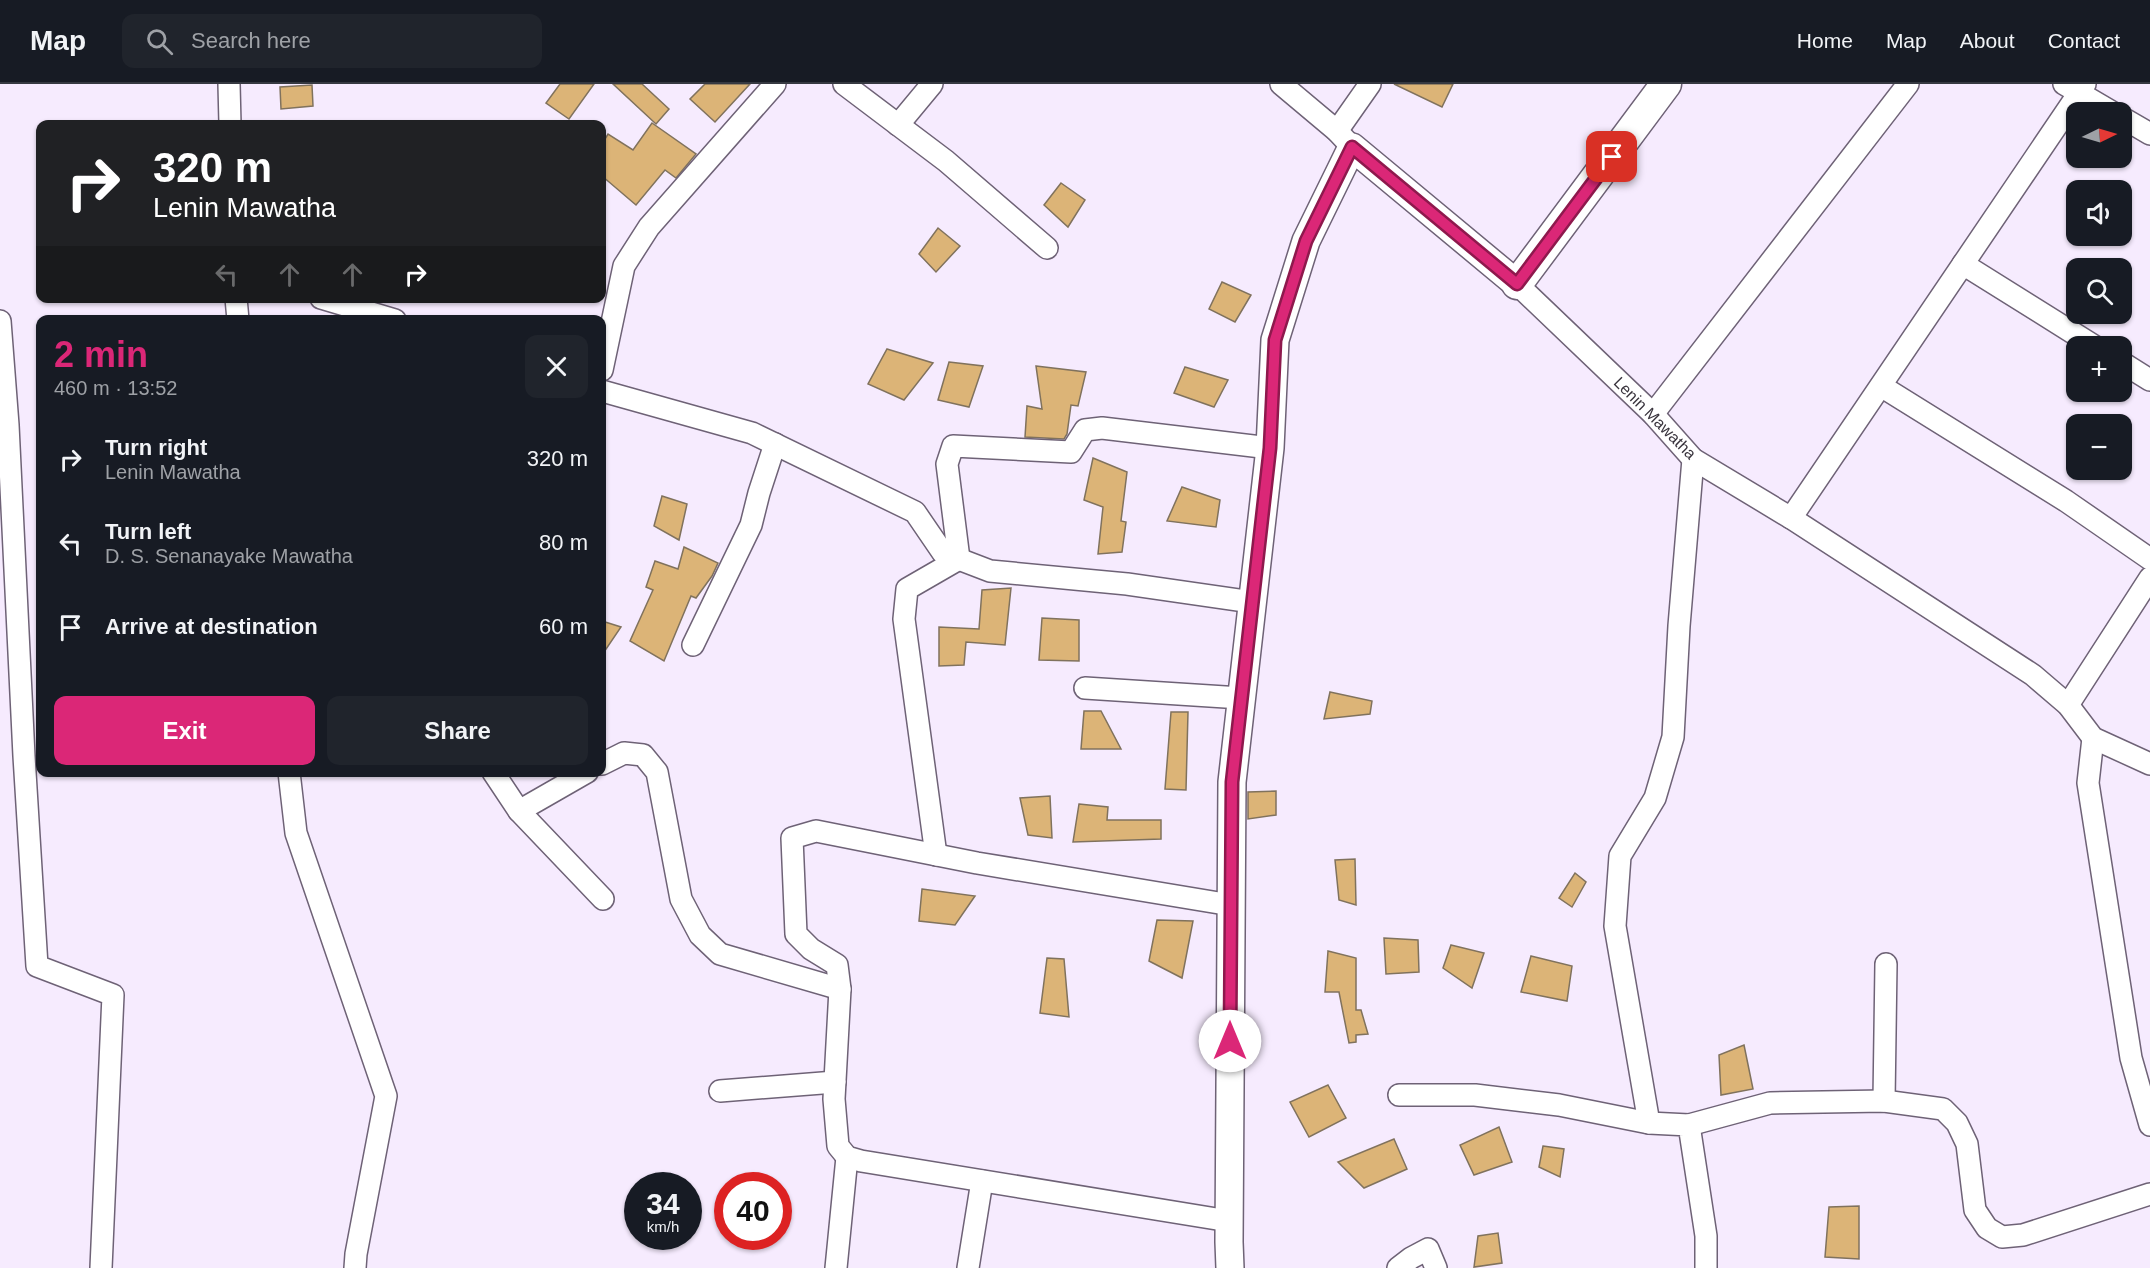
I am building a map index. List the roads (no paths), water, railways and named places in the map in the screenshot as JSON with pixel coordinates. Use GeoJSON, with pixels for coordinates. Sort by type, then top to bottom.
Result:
{"type":"FeatureCollection","features":[{"type":"Feature","properties":{"kind":"main road"},"geometry":{"type":"LineString","coordinates":[[1517,284],[1666,84]]}},
{"type":"Feature","properties":{"kind":"street"},"geometry":{"type":"LineString","coordinates":[[229,84],[230,120]]}},
{"type":"Feature","properties":{"kind":"street"},"geometry":{"type":"LineString","coordinates":[[606,351],[624,266],[649,227],[775,84]]}},
{"type":"Feature","properties":{"kind":"street"},"geometry":{"type":"LineString","coordinates":[[844,84],[946,161],[1047,248]]}},
{"type":"Feature","properties":{"kind":"street"},"geometry":{"type":"LineString","coordinates":[[898,125],[932,84]]}},
{"type":"Feature","properties":{"kind":"street","name":"Lenin Mawatha"},"geometry":{"type":"LineString","coordinates":[[1281,84],[1517,284],[1653,414],[1693,459],[1791,518],[2033,675],[2068,705],[2093,738],[2150,764]]}},
{"type":"Feature","properties":{"kind":"street"},"geometry":{"type":"LineString","coordinates":[[1230,1268],[1232,782],[1270,448],[1275,340],[1306,241],[1344,139],[1370,84]]}},
{"type":"Feature","properties":{"kind":"street"},"geometry":{"type":"LineString","coordinates":[[1653,414],[1908,84]]}},
{"type":"Feature","properties":{"kind":"street"},"geometry":{"type":"LineString","coordinates":[[1791,518],[1963,264],[2075,87],[2097,102]]}},
{"type":"Feature","properties":{"kind":"street"},"geometry":{"type":"LineString","coordinates":[[2132,123],[2150,134]]}},
{"type":"Feature","properties":{"kind":"street"},"geometry":{"type":"LineString","coordinates":[[1963,264],[2078,336]]}},
{"type":"Feature","properties":{"kind":"street"},"geometry":{"type":"LineString","coordinates":[[338,303],[378,315]]}},
{"type":"Feature","properties":{"kind":"street"},"geometry":{"type":"LineString","coordinates":[[0,321],[8,425],[37,966],[113,995],[101,1268]]}},
{"type":"Feature","properties":{"kind":"street"},"geometry":{"type":"LineString","coordinates":[[2132,369],[2150,380]]}},
{"type":"Feature","properties":{"kind":"street"},"geometry":{"type":"LineString","coordinates":[[1881,386],[2066,501],[2150,559]]}},
{"type":"Feature","properties":{"kind":"street"},"geometry":{"type":"LineString","coordinates":[[606,392],[752,433],[915,512],[943,553],[990,571],[1127,584],[1252,602]]}},
{"type":"Feature","properties":{"kind":"street"},"geometry":{"type":"LineString","coordinates":[[959,559],[946,464],[953,446],[1071,452],[1085,430],[1102,428],[1270,448]]}},
{"type":"Feature","properties":{"kind":"street"},"geometry":{"type":"LineString","coordinates":[[693,645],[751,525],[775,444]]}},
{"type":"Feature","properties":{"kind":"street"},"geometry":{"type":"LineString","coordinates":[[1650,1123],[1616,926],[1620,856],[1654,798],[1673,737],[1679,626],[1693,459]]}},
{"type":"Feature","properties":{"kind":"street"},"geometry":{"type":"LineString","coordinates":[[936,855],[904,619],[907,589],[959,559]]}},
{"type":"Feature","properties":{"kind":"street"},"geometry":{"type":"LineString","coordinates":[[2068,705],[2150,578]]}},
{"type":"Feature","properties":{"kind":"street"},"geometry":{"type":"LineString","coordinates":[[1085,688],[1241,698]]}},
{"type":"Feature","properties":{"kind":"street"},"geometry":{"type":"LineString","coordinates":[[2093,738],[2088,783],[2131,1058],[2150,1125]]}},
{"type":"Feature","properties":{"kind":"street"},"geometry":{"type":"LineString","coordinates":[[606,762],[624,753],[643,755],[657,772],[681,899],[700,935],[720,954],[840,989]]}},
{"type":"Feature","properties":{"kind":"street"},"geometry":{"type":"LineString","coordinates":[[290,777],[296,833],[386,1096],[355,1268]]}},
{"type":"Feature","properties":{"kind":"street"},"geometry":{"type":"LineString","coordinates":[[496,777],[519,811],[603,899]]}},
{"type":"Feature","properties":{"kind":"street"},"geometry":{"type":"LineString","coordinates":[[519,811],[578,777]]}},
{"type":"Feature","properties":{"kind":"street"},"geometry":{"type":"LineString","coordinates":[[1229,1221],[847,1157],[838,1146],[834,1099],[840,989],[837,965],[811,949],[796,934],[792,838],[816,831],[936,855],[1231,905]]}},
{"type":"Feature","properties":{"kind":"street"},"geometry":{"type":"LineString","coordinates":[[1884,1101],[1886,964]]}},
{"type":"Feature","properties":{"kind":"street"},"geometry":{"type":"LineString","coordinates":[[720,1091],[835,1082]]}},
{"type":"Feature","properties":{"kind":"street"},"geometry":{"type":"LineString","coordinates":[[1399,1095],[1474,1095],[1559,1105],[1650,1123],[1689,1125],[1770,1103],[1884,1101],[1943,1109],[1957,1123],[1967,1144],[1976,1210],[1987,1228],[2002,1237],[2024,1235],[2150,1194]]}},
{"type":"Feature","properties":{"kind":"street"},"geometry":{"type":"LineString","coordinates":[[1689,1125],[1706,1236],[1707,1268]]}},
{"type":"Feature","properties":{"kind":"street"},"geometry":{"type":"LineString","coordinates":[[836,1268],[847,1157]]}},
{"type":"Feature","properties":{"kind":"street"},"geometry":{"type":"LineString","coordinates":[[968,1268],[982,1181]]}},
{"type":"Feature","properties":{"kind":"street"},"geometry":{"type":"LineString","coordinates":[[1398,1268],[1428,1249],[1436,1268]]}}]}
